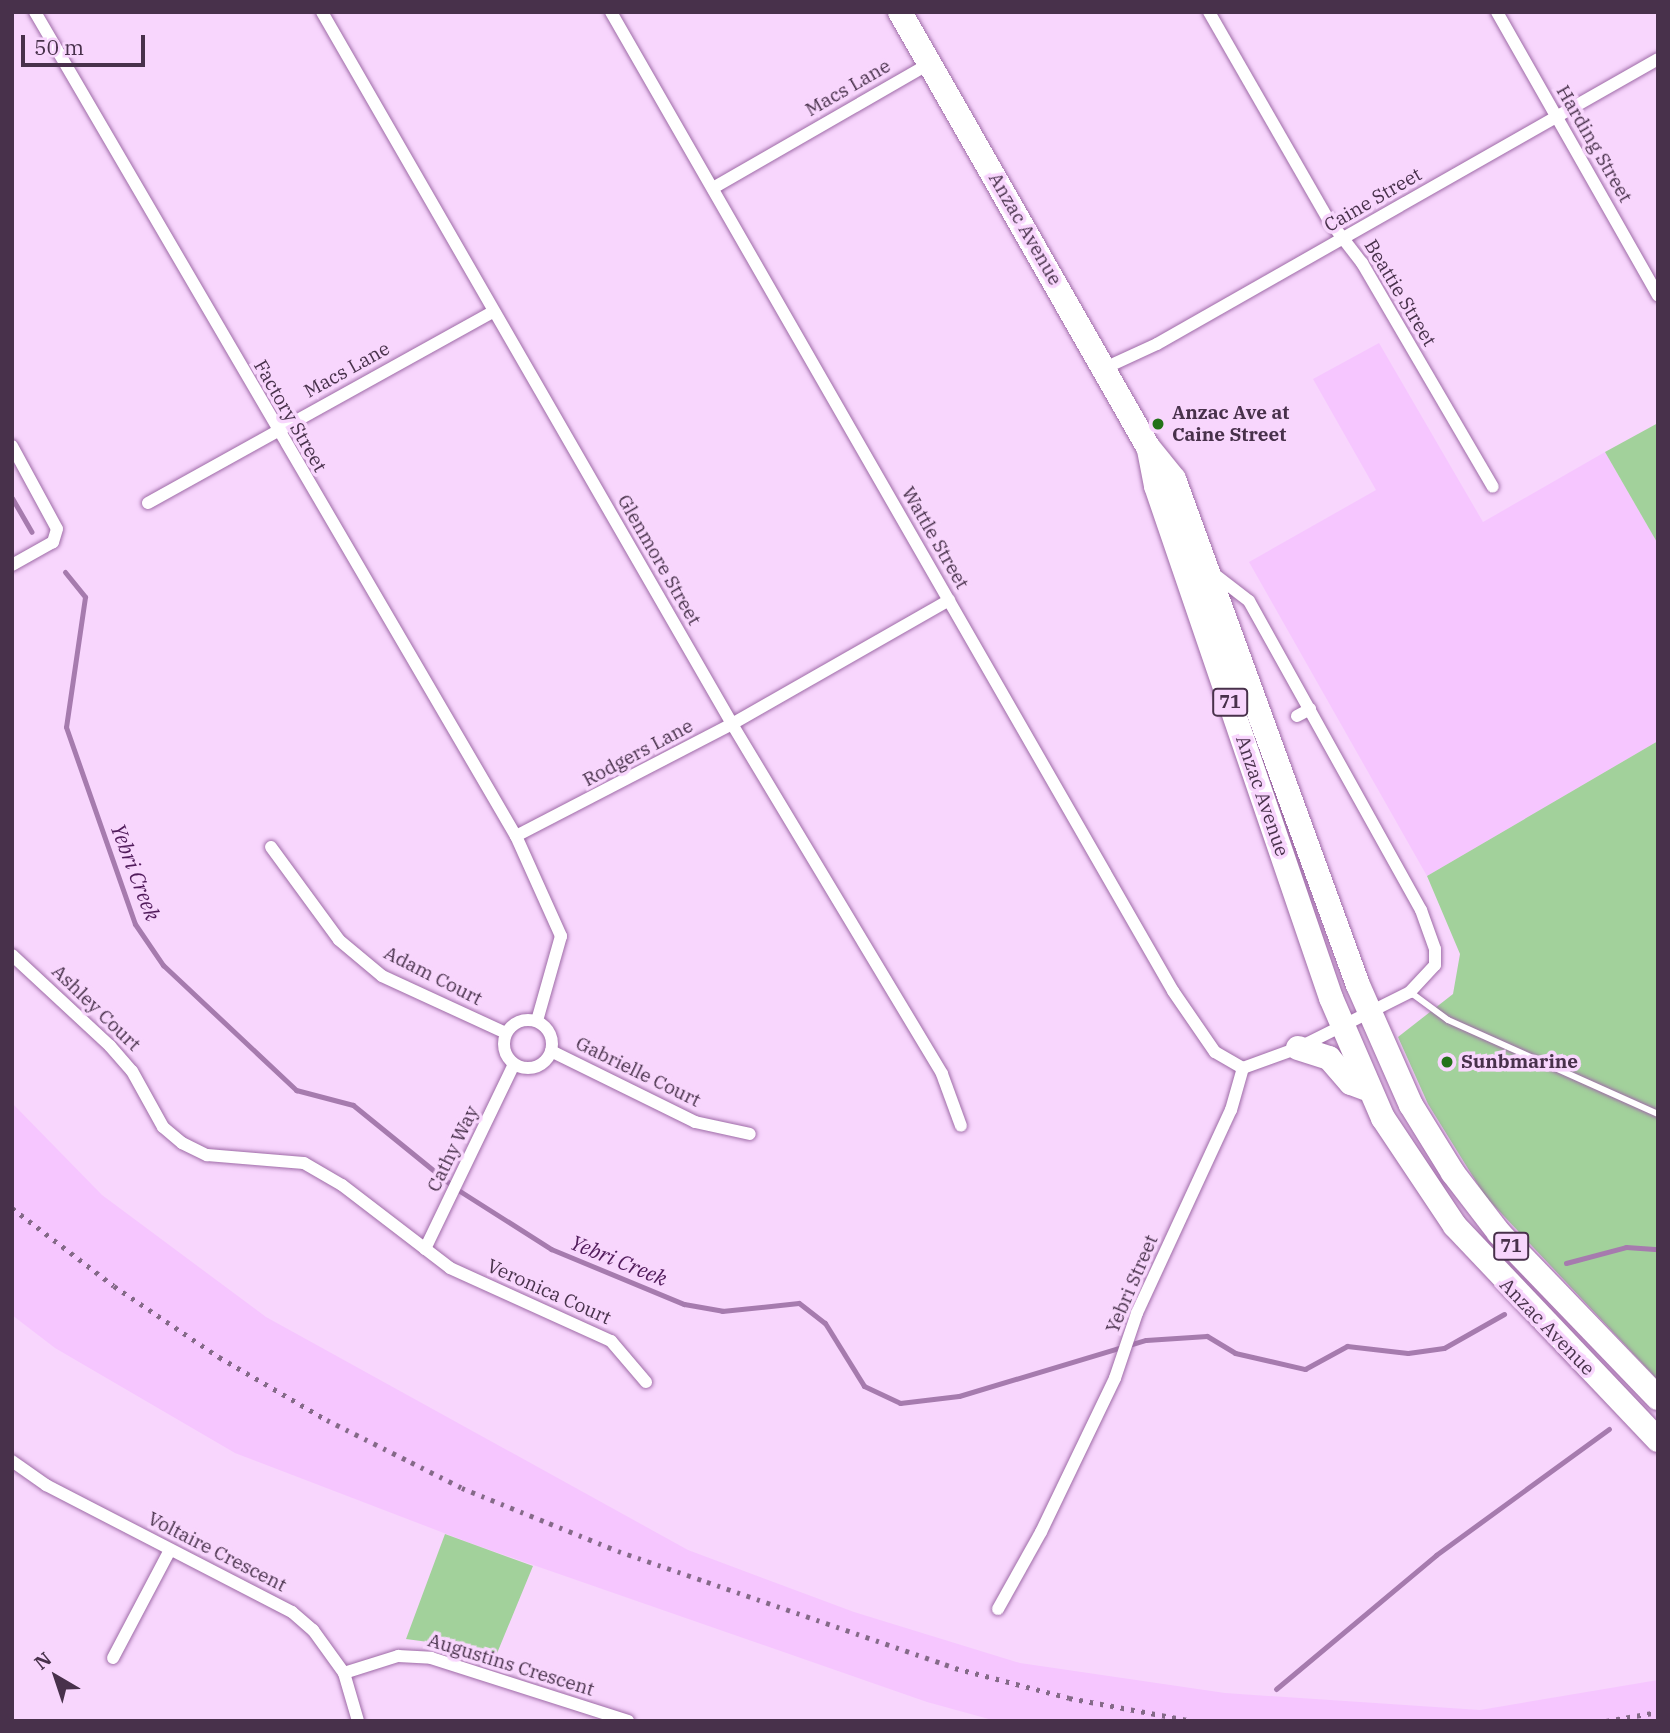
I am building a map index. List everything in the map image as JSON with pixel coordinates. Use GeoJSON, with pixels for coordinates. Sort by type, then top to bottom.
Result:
{"type":"FeatureCollection","features":[{"type":"Feature","properties":{"kind":"highway","name":"Anzac Avenue"},"geometry":{"type":"LineString","coordinates":[[900,12],[1149,447],[1174,479],[1369,1012],[1411,1105],[1474,1202],[1658,1398]]}},
{"type":"Feature","properties":{"kind":"highway","name":"Anzac Avenue"},"geometry":{"type":"LineString","coordinates":[[1149,447],[1156,486],[1342,1025],[1369,1090],[1406,1156],[1455,1226],[1658,1440]]}},
{"type":"Feature","properties":{"kind":"highway"},"geometry":{"type":"LineString","coordinates":[[1298,1048],[1329,1058],[1351,1083],[1369,1090]]}},
{"type":"Feature","properties":{"kind":"street","name":"Factory Street"},"geometry":{"type":"LineString","coordinates":[[35,12],[276,431],[516,836]]}},
{"type":"Feature","properties":{"kind":"street","name":"Glenmore Street"},"geometry":{"type":"LineString","coordinates":[[322,12],[732,724],[942,1074],[961,1126]]}},
{"type":"Feature","properties":{"kind":"street","name":"Wattle Street"},"geometry":{"type":"LineString","coordinates":[[611,12],[1172,991],[1215,1052],[1243,1068]]}},
{"type":"Feature","properties":{"kind":"street","name":"Beattie Street"},"geometry":{"type":"LineString","coordinates":[[1209,12],[1493,487]]}},
{"type":"Feature","properties":{"kind":"street","name":"Harding Street"},"geometry":{"type":"LineString","coordinates":[[1497,12],[1658,295]]}},
{"type":"Feature","properties":{"kind":"street","name":"Caine Street"},"geometry":{"type":"LineString","coordinates":[[1105,368],[1157,344],[1658,59]]}},
{"type":"Feature","properties":{"kind":"street","name":"Macs Lane"},"geometry":{"type":"LineString","coordinates":[[713,188],[930,63]]}},
{"type":"Feature","properties":{"kind":"street","name":"Macs Lane"},"geometry":{"type":"LineString","coordinates":[[148,503],[493,312]]}},
{"type":"Feature","properties":{"kind":"street"},"geometry":{"type":"LineString","coordinates":[[12,446],[57,529],[53,542],[12,565]]}},
{"type":"Feature","properties":{"kind":"street"},"geometry":{"type":"LineString","coordinates":[[1209,570],[1249,601],[1430,929],[1435,965],[1410,992],[1298,1048],[1243,1068]]}},
{"type":"Feature","properties":{"kind":"street","name":"Rodgers Lane"},"geometry":{"type":"LineString","coordinates":[[516,836],[732,724],[949,600]]}},
{"type":"Feature","properties":{"kind":"street"},"geometry":{"type":"LineString","coordinates":[[1297,716],[1310,709]]}},
{"type":"Feature","properties":{"kind":"street"},"geometry":{"type":"LineString","coordinates":[[516,836],[561,936],[537,1021]]}},
{"type":"Feature","properties":{"kind":"street","name":"Adam Court"},"geometry":{"type":"LineString","coordinates":[[271,847],[339,940],[382,976],[506,1033]]}},
{"type":"Feature","properties":{"kind":"street","name":"Ashley Court"},"geometry":{"type":"LineString","coordinates":[[12,955],[110,1046],[132,1071],[163,1127],[181,1143],[207,1155],[304,1163],[342,1185],[425,1249]]}},
{"type":"Feature","properties":{"kind":"street"},"geometry":{"type":"LineString","coordinates":[[537,1021],[548,1030],[551,1051],[535,1067],[514,1064],[503,1046],[506,1033],[516,1022],[537,1021]]}},
{"type":"Feature","properties":{"kind":"street","name":"Gabrielle Court"},"geometry":{"type":"LineString","coordinates":[[551,1051],[695,1122],[750,1134]]}},
{"type":"Feature","properties":{"kind":"street","name":"Cathy Way"},"geometry":{"type":"LineString","coordinates":[[425,1249],[514,1064]]}},
{"type":"Feature","properties":{"kind":"street","name":"Yebri Street"},"geometry":{"type":"LineString","coordinates":[[998,1609],[1041,1532],[1115,1378],[1137,1313],[1231,1110],[1243,1068]]}},
{"type":"Feature","properties":{"kind":"street","name":"Veronica Court"},"geometry":{"type":"LineString","coordinates":[[425,1249],[450,1268],[611,1341],[646,1382]]}},
{"type":"Feature","properties":{"kind":"street","name":"Voltaire Crescent"},"geometry":{"type":"LineString","coordinates":[[12,1461],[46,1485],[292,1612],[313,1630],[344,1673],[358,1721]]}},
{"type":"Feature","properties":{"kind":"street"},"geometry":{"type":"LineString","coordinates":[[113,1658],[170,1550]]}},
{"type":"Feature","properties":{"kind":"street","name":"Augustins Crescent"},"geometry":{"type":"LineString","coordinates":[[344,1673],[398,1656],[431,1658],[628,1721]]}},
{"type":"Feature","properties":{"kind":"lane"},"geometry":{"type":"LineString","coordinates":[[1410,992],[1448,1020],[1658,1114]]}},
{"type":"Feature","properties":{"kind":"shaded area"},"geometry":{"type":"Polygon","coordinates":[[[1379,343],[1483,522],[1605,452],[1658,544],[1658,741],[1427,876],[1249,562],[1376,490],[1313,379],[1379,343]]]}},
{"type":"Feature","properties":{"kind":"shaded area"},"geometry":{"type":"Polygon","coordinates":[[[12,1103],[102,1195],[266,1317],[688,1550],[854,1612],[1020,1663],[1225,1693],[1480,1710],[1658,1680],[1658,1721],[996,1721],[927,1702],[470,1543],[235,1453],[55,1348],[12,1315],[12,1103]]]}},
{"type":"Feature","properties":{"kind":"green space"},"geometry":{"type":"Polygon","coordinates":[[[1658,423],[1658,544],[1605,452],[1658,423]]]}},
{"type":"Feature","properties":{"kind":"green space"},"geometry":{"type":"Polygon","coordinates":[[[1658,741],[1658,1380],[1485,1196],[1428,1104],[1398,1037],[1453,994],[1460,954],[1427,876],[1658,741]]]}},
{"type":"Feature","properties":{"kind":"green space"},"geometry":{"type":"Polygon","coordinates":[[[445,1534],[533,1566],[493,1663],[443,1644],[406,1639],[445,1534]]]}},
{"type":"Feature","properties":{"kind":"waterway"},"geometry":{"type":"LineString","coordinates":[[12,498],[32,532]]}},
{"type":"Feature","properties":{"kind":"waterway","name":"Yebri Creek"},"geometry":{"type":"LineString","coordinates":[[65,572],[85,597],[66,727],[135,924],[163,965],[296,1090],[353,1105],[455,1188],[551,1249],[684,1304],[722,1311],[799,1303],[825,1323],[864,1386],[900,1403],[959,1396],[1146,1340],[1207,1336],[1235,1353],[1305,1369],[1347,1346],[1408,1353],[1444,1348],[1504,1314]]}},
{"type":"Feature","properties":{"kind":"waterway","name":"Yebri Creek"},"geometry":{"type":"LineString","coordinates":[[1566,1263],[1626,1247],[1658,1249]]}},
{"type":"Feature","properties":{"kind":"waterway"},"geometry":{"type":"LineString","coordinates":[[1276,1689],[1436,1555],[1609,1429]]}},
{"type":"Feature","properties":{"kind":"railway"},"geometry":{"type":"LineString","coordinates":[[12,1208],[114,1286],[219,1357],[327,1420],[462,1488],[618,1551],[955,1668],[1069,1698],[1193,1721]]}},
{"type":"Feature","properties":{"kind":"railway"},"geometry":{"type":"LineString","coordinates":[[1606,1721],[1658,1712]]}},
{"type":"Feature","properties":{"kind":"place","name":"Anzac Ave at Caine Street"},"geometry":{"type":"Point","coordinates":[1158,424]}},
{"type":"Feature","properties":{"kind":"place","name":"Sunbmarine"},"geometry":{"type":"Point","coordinates":[1447,1062]}}]}
